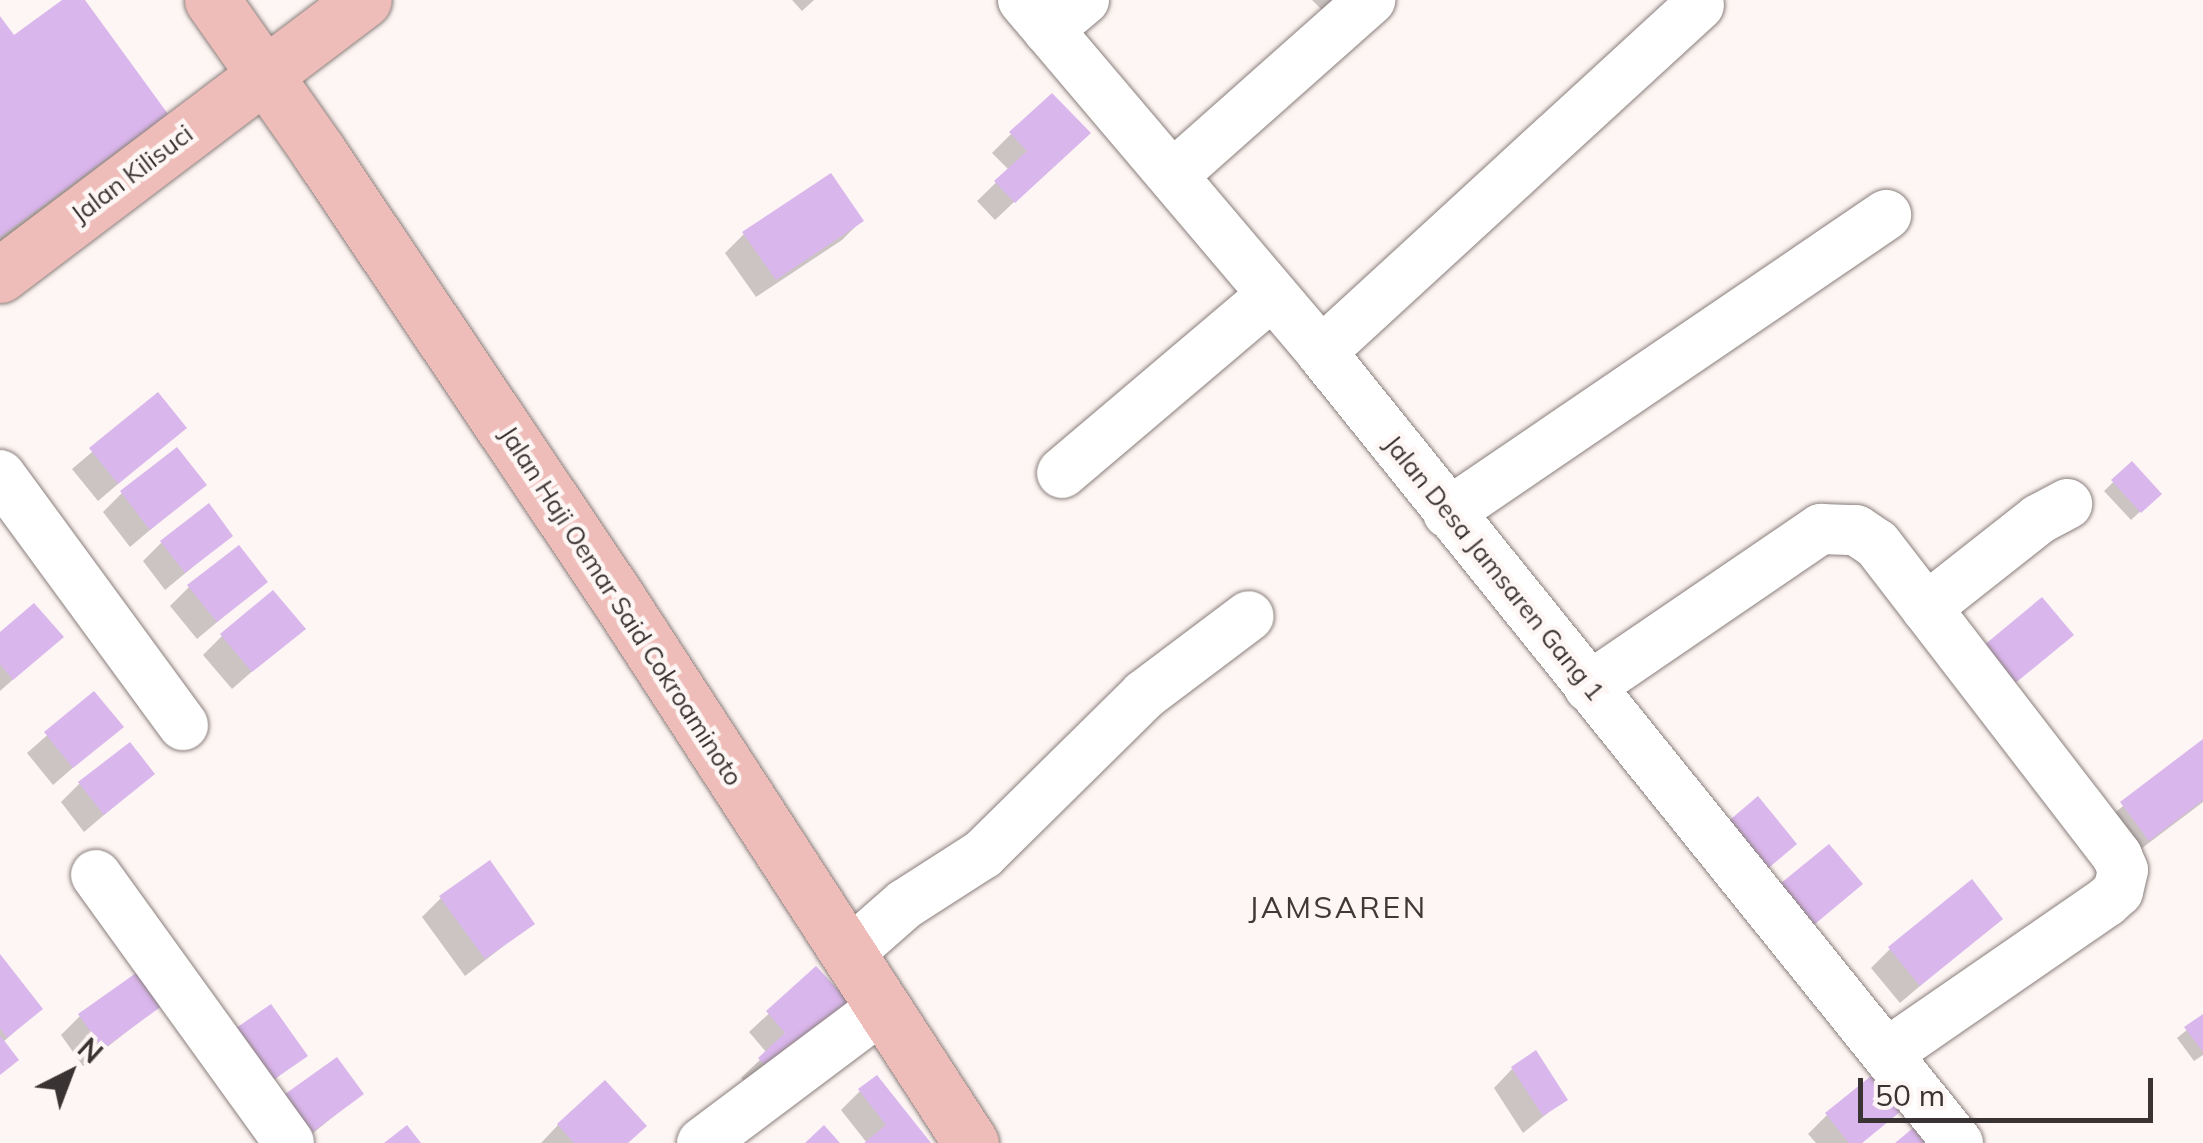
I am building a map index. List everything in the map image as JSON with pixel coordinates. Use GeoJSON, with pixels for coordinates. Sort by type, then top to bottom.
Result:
{"type":"FeatureCollection","features":[{"type":"Feature","properties":{"kind":"main road","name":"Jalan Haji Oemar Said Cokroaminoto"},"geometry":{"type":"LineString","coordinates":[[212,0],[619,600],[971,1143]]}},
{"type":"Feature","properties":{"kind":"main road","name":"Jalan Kilisuci"},"geometry":{"type":"LineString","coordinates":[[0,275],[364,0]]}},
{"type":"Feature","properties":{"kind":"street"},"geometry":{"type":"LineString","coordinates":[[1173,175],[1370,0]]}},
{"type":"Feature","properties":{"kind":"street"},"geometry":{"type":"LineString","coordinates":[[1320,352],[1700,5]]}},
{"type":"Feature","properties":{"kind":"street","name":"Jalan Desa Jamsaren Gang 1"},"geometry":{"type":"LineString","coordinates":[[1052,10],[1173,175],[1958,1143]]}},
{"type":"Feature","properties":{"kind":"street"},"geometry":{"type":"LineString","coordinates":[[1448,513],[1886,215]]}},
{"type":"Feature","properties":{"kind":"street"},"geometry":{"type":"LineString","coordinates":[[1062,473],[1272,295]]}},
{"type":"Feature","properties":{"kind":"street"},"geometry":{"type":"LineString","coordinates":[[0,475],[182,724]]}},
{"type":"Feature","properties":{"kind":"street"},"geometry":{"type":"LineString","coordinates":[[1926,608],[2039,519],[2066,504]]}},
{"type":"Feature","properties":{"kind":"street"},"geometry":{"type":"LineString","coordinates":[[1589,687],[1822,528],[1856,530],[1878,544],[2117,856],[2122,882],[2106,902],[1886,1054]]}},
{"type":"Feature","properties":{"kind":"street"},"geometry":{"type":"LineString","coordinates":[[848,954],[905,904],[983,854],[1144,696],[1249,616]]}},
{"type":"Feature","properties":{"kind":"street"},"geometry":{"type":"LineString","coordinates":[[96,875],[288,1143]]}},
{"type":"Feature","properties":{"kind":"street"},"geometry":{"type":"LineString","coordinates":[[702,1143],[882,1008]]}},
{"type":"Feature","properties":{"kind":"building"},"geometry":{"type":"Polygon","coordinates":[[[62,0],[85,0],[168,114],[0,237],[0,16],[14,35],[62,0]]]}},
{"type":"Feature","properties":{"kind":"building"},"geometry":{"type":"Polygon","coordinates":[[[1052,93],[1091,133],[1015,203],[994,181],[1027,151],[1009,132],[1052,93]]]}},
{"type":"Feature","properties":{"kind":"building"},"geometry":{"type":"Polygon","coordinates":[[[831,173],[864,221],[776,280],[742,232],[831,173]]]}},
{"type":"Feature","properties":{"kind":"building"},"geometry":{"type":"Polygon","coordinates":[[[158,392],[187,428],[118,484],[89,448],[158,392]]]}},
{"type":"Feature","properties":{"kind":"building"},"geometry":{"type":"Polygon","coordinates":[[[177,447],[207,485],[150,530],[120,491],[177,447]]]}},
{"type":"Feature","properties":{"kind":"building"},"geometry":{"type":"Polygon","coordinates":[[[2132,461],[2162,494],[2141,513],[2111,480],[2132,461]]]}},
{"type":"Feature","properties":{"kind":"building"},"geometry":{"type":"Polygon","coordinates":[[[209,503],[233,536],[185,573],[160,541],[209,503]]]}},
{"type":"Feature","properties":{"kind":"building"},"geometry":{"type":"Polygon","coordinates":[[[239,545],[268,582],[217,622],[187,585],[239,545]]]}},
{"type":"Feature","properties":{"kind":"building"},"geometry":{"type":"Polygon","coordinates":[[[273,590],[306,629],[252,672],[220,634],[273,590]]]}},
{"type":"Feature","properties":{"kind":"building"},"geometry":{"type":"Polygon","coordinates":[[[2042,597],[2074,635],[2002,694],[1971,656],[2042,597]]]}},
{"type":"Feature","properties":{"kind":"building"},"geometry":{"type":"Polygon","coordinates":[[[34,603],[64,637],[13,680],[0,664],[0,632],[34,603]]]}},
{"type":"Feature","properties":{"kind":"building"},"geometry":{"type":"Polygon","coordinates":[[[94,691],[124,727],[73,768],[44,732],[94,691]]]}},
{"type":"Feature","properties":{"kind":"building"},"geometry":{"type":"Polygon","coordinates":[[[2203,739],[2203,800],[2149,841],[2120,802],[2203,739]]]}},
{"type":"Feature","properties":{"kind":"building"},"geometry":{"type":"Polygon","coordinates":[[[130,742],[155,774],[104,815],[78,782],[130,742]]]}},
{"type":"Feature","properties":{"kind":"building"},"geometry":{"type":"Polygon","coordinates":[[[1758,796],[1797,844],[1765,871],[1725,824],[1758,796]]]}},
{"type":"Feature","properties":{"kind":"building"},"geometry":{"type":"Polygon","coordinates":[[[1829,844],[1863,884],[1809,929],[1775,888],[1829,844]]]}},
{"type":"Feature","properties":{"kind":"building"},"geometry":{"type":"Polygon","coordinates":[[[490,860],[535,924],[485,959],[439,896],[490,860]]]}},
{"type":"Feature","properties":{"kind":"building"},"geometry":{"type":"Polygon","coordinates":[[[1972,879],[2003,919],[1920,986],[1888,947],[1972,879]]]}},
{"type":"Feature","properties":{"kind":"building"},"geometry":{"type":"Polygon","coordinates":[[[0,954],[43,1009],[7,1038],[0,1028],[0,954]]]}},
{"type":"Feature","properties":{"kind":"building"},"geometry":{"type":"Polygon","coordinates":[[[146,966],[170,1000],[103,1049],[78,1014],[146,966]]]}},
{"type":"Feature","properties":{"kind":"building"},"geometry":{"type":"Polygon","coordinates":[[[816,966],[853,1006],[776,1076],[758,1058],[785,1033],[766,1011],[816,966]]]}},
{"type":"Feature","properties":{"kind":"building"},"geometry":{"type":"Polygon","coordinates":[[[271,1004],[308,1056],[260,1089],[223,1037],[271,1004]]]}},
{"type":"Feature","properties":{"kind":"building"},"geometry":{"type":"Polygon","coordinates":[[[2203,1014],[2203,1052],[2184,1027],[2203,1014]]]}},
{"type":"Feature","properties":{"kind":"building"},"geometry":{"type":"Polygon","coordinates":[[[0,1035],[19,1060],[0,1075],[0,1035]]]}},
{"type":"Feature","properties":{"kind":"building"},"geometry":{"type":"Polygon","coordinates":[[[1536,1050],[1568,1100],[1543,1116],[1511,1067],[1536,1050]]]}},
{"type":"Feature","properties":{"kind":"building"},"geometry":{"type":"Polygon","coordinates":[[[337,1057],[364,1094],[299,1142],[271,1104],[337,1057]]]}},
{"type":"Feature","properties":{"kind":"building"},"geometry":{"type":"Polygon","coordinates":[[[877,1075],[931,1143],[864,1143],[886,1125],[858,1089],[877,1075]]]}},
{"type":"Feature","properties":{"kind":"building"},"geometry":{"type":"Polygon","coordinates":[[[1871,1076],[1900,1112],[1862,1143],[1849,1143],[1825,1113],[1871,1076]]]}},
{"type":"Feature","properties":{"kind":"building"},"geometry":{"type":"Polygon","coordinates":[[[605,1080],[647,1126],[628,1143],[574,1143],[557,1124],[605,1080]]]}},
{"type":"Feature","properties":{"kind":"building"},"geometry":{"type":"Polygon","coordinates":[[[407,1125],[421,1143],[384,1143],[407,1125]]]}},
{"type":"Feature","properties":{"kind":"building"},"geometry":{"type":"Polygon","coordinates":[[[824,1125],[840,1143],[805,1143],[824,1125]]]}},
{"type":"Feature","properties":{"kind":"building"},"geometry":{"type":"Polygon","coordinates":[[[1913,1128],[1925,1143],[1895,1143],[1913,1128]]]}},
{"type":"Feature","properties":{"kind":"district","name":"JAMSAREN"},"geometry":{"type":"Point","coordinates":[1338,907]}}]}
